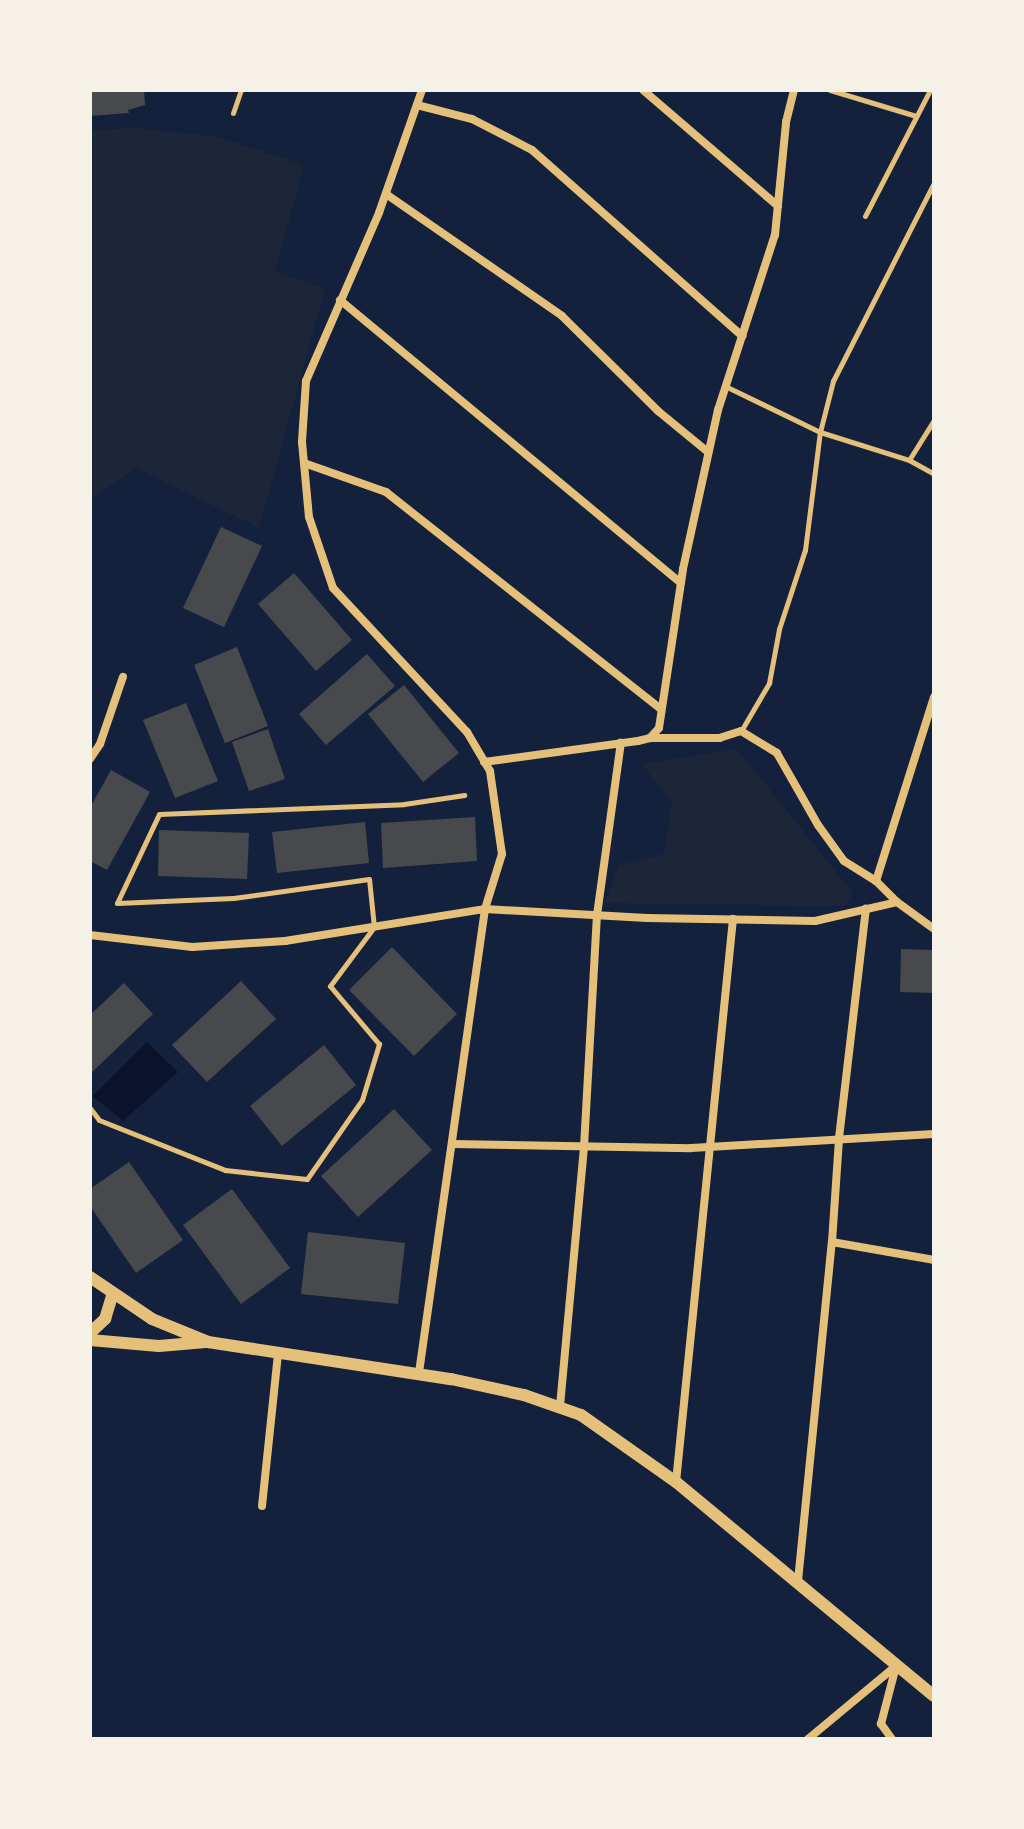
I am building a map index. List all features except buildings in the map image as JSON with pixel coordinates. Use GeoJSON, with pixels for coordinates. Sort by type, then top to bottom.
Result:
{"type":"FeatureCollection","features":[{"type":"Feature","properties":{"kind":"street"},"geometry":{"type":"LineString","coordinates":[[419,1374],[485,909],[502,854],[490,771],[467,732],[333,588],[309,517],[304,463],[306,381],[386,194],[422,90]]}},
{"type":"Feature","properties":{"kind":"street"},"geometry":{"type":"LineString","coordinates":[[643,90],[778,206]]}},
{"type":"Feature","properties":{"kind":"street"},"geometry":{"type":"LineString","coordinates":[[650,738],[659,728],[681,583],[708,452],[725,386],[775,235],[786,122],[794,90]]}},
{"type":"Feature","properties":{"kind":"street"},"geometry":{"type":"LineString","coordinates":[[417,105],[472,119],[532,150],[742,336]]}},
{"type":"Feature","properties":{"kind":"street"},"geometry":{"type":"LineString","coordinates":[[386,194],[562,316],[658,411],[708,452]]}},
{"type":"Feature","properties":{"kind":"street"},"geometry":{"type":"LineString","coordinates":[[340,300],[681,583]]}},
{"type":"Feature","properties":{"kind":"street"},"geometry":{"type":"LineString","coordinates":[[304,463],[386,492],[661,709]]}},
{"type":"Feature","properties":{"kind":"street"},"geometry":{"type":"LineString","coordinates":[[90,759],[100,744],[123,677]]}},
{"type":"Feature","properties":{"kind":"street"},"geometry":{"type":"LineString","coordinates":[[876,881],[934,697]]}},
{"type":"Feature","properties":{"kind":"street"},"geometry":{"type":"LineString","coordinates":[[484,762],[650,738],[720,738],[741,731],[777,753],[818,825],[844,861],[876,881],[897,902],[934,929]]}},
{"type":"Feature","properties":{"kind":"street"},"geometry":{"type":"LineString","coordinates":[[560,1406],[584,1147],[597,915],[621,743]]}},
{"type":"Feature","properties":{"kind":"street"},"geometry":{"type":"LineString","coordinates":[[90,935],[192,947],[285,941],[485,909],[815,921],[897,902]]}},
{"type":"Feature","properties":{"kind":"street"},"geometry":{"type":"LineString","coordinates":[[798,1581],[832,1242],[839,1138],[866,909]]}},
{"type":"Feature","properties":{"kind":"street"},"geometry":{"type":"LineString","coordinates":[[676,1482],[733,919]]}},
{"type":"Feature","properties":{"kind":"street"},"geometry":{"type":"LineString","coordinates":[[452,1144],[710,1147],[934,1134]]}},
{"type":"Feature","properties":{"kind":"street"},"geometry":{"type":"LineString","coordinates":[[832,1242],[934,1260]]}},
{"type":"Feature","properties":{"kind":"street"},"geometry":{"type":"LineString","coordinates":[[90,1277],[152,1319],[208,1342],[419,1374],[524,1395],[560,1406],[603,1428],[676,1482],[934,1696]]}},
{"type":"Feature","properties":{"kind":"street"},"geometry":{"type":"LineString","coordinates":[[90,1333],[105,1319],[113,1293]]}},
{"type":"Feature","properties":{"kind":"street"},"geometry":{"type":"LineString","coordinates":[[90,1340],[159,1346],[208,1342]]}},
{"type":"Feature","properties":{"kind":"street"},"geometry":{"type":"LineString","coordinates":[[262,1506],[278,1354]]}},
{"type":"Feature","properties":{"kind":"street"},"geometry":{"type":"LineString","coordinates":[[808,1739],[897,1665]]}},
{"type":"Feature","properties":{"kind":"street"},"geometry":{"type":"LineString","coordinates":[[892,1739],[881,1724],[897,1665]]}},
{"type":"Feature","properties":{"kind":"lane"},"geometry":{"type":"LineString","coordinates":[[233,113],[241,90]]}},
{"type":"Feature","properties":{"kind":"lane"},"geometry":{"type":"LineString","coordinates":[[830,90],[916,116]]}},
{"type":"Feature","properties":{"kind":"lane"},"geometry":{"type":"LineString","coordinates":[[865,216],[930,90]]}},
{"type":"Feature","properties":{"kind":"lane"},"geometry":{"type":"LineString","coordinates":[[741,731],[769,683],[779,629],[805,550],[820,432],[833,381],[934,183]]}},
{"type":"Feature","properties":{"kind":"lane"},"geometry":{"type":"LineString","coordinates":[[725,386],[820,432],[909,460],[934,474]]}},
{"type":"Feature","properties":{"kind":"lane"},"geometry":{"type":"LineString","coordinates":[[909,460],[934,420]]}},
{"type":"Feature","properties":{"kind":"lane"},"geometry":{"type":"LineString","coordinates":[[90,1108],[99,1120],[225,1170],[307,1179],[362,1100],[379,1044],[330,986],[374,927],[369,879],[233,898],[117,903],[159,814],[404,804],[464,795]]}},
{"type":"Feature","properties":{"kind":"shaded area"},"geometry":{"type":"Polygon","coordinates":[[[138,128],[219,137],[304,165],[275,272],[325,289],[259,528],[136,468],[90,500],[90,130],[138,128]]]}},
{"type":"Feature","properties":{"kind":"shaded area"},"geometry":{"type":"Polygon","coordinates":[[[737,749],[853,893],[845,906],[605,903],[619,865],[664,854],[672,803],[642,764],[737,749]]]}},
{"type":"Feature","properties":{"kind":"shaded area"},"geometry":{"type":"Polygon","coordinates":[[[147,1042],[178,1072],[123,1121],[93,1096],[147,1042]]]}}]}
